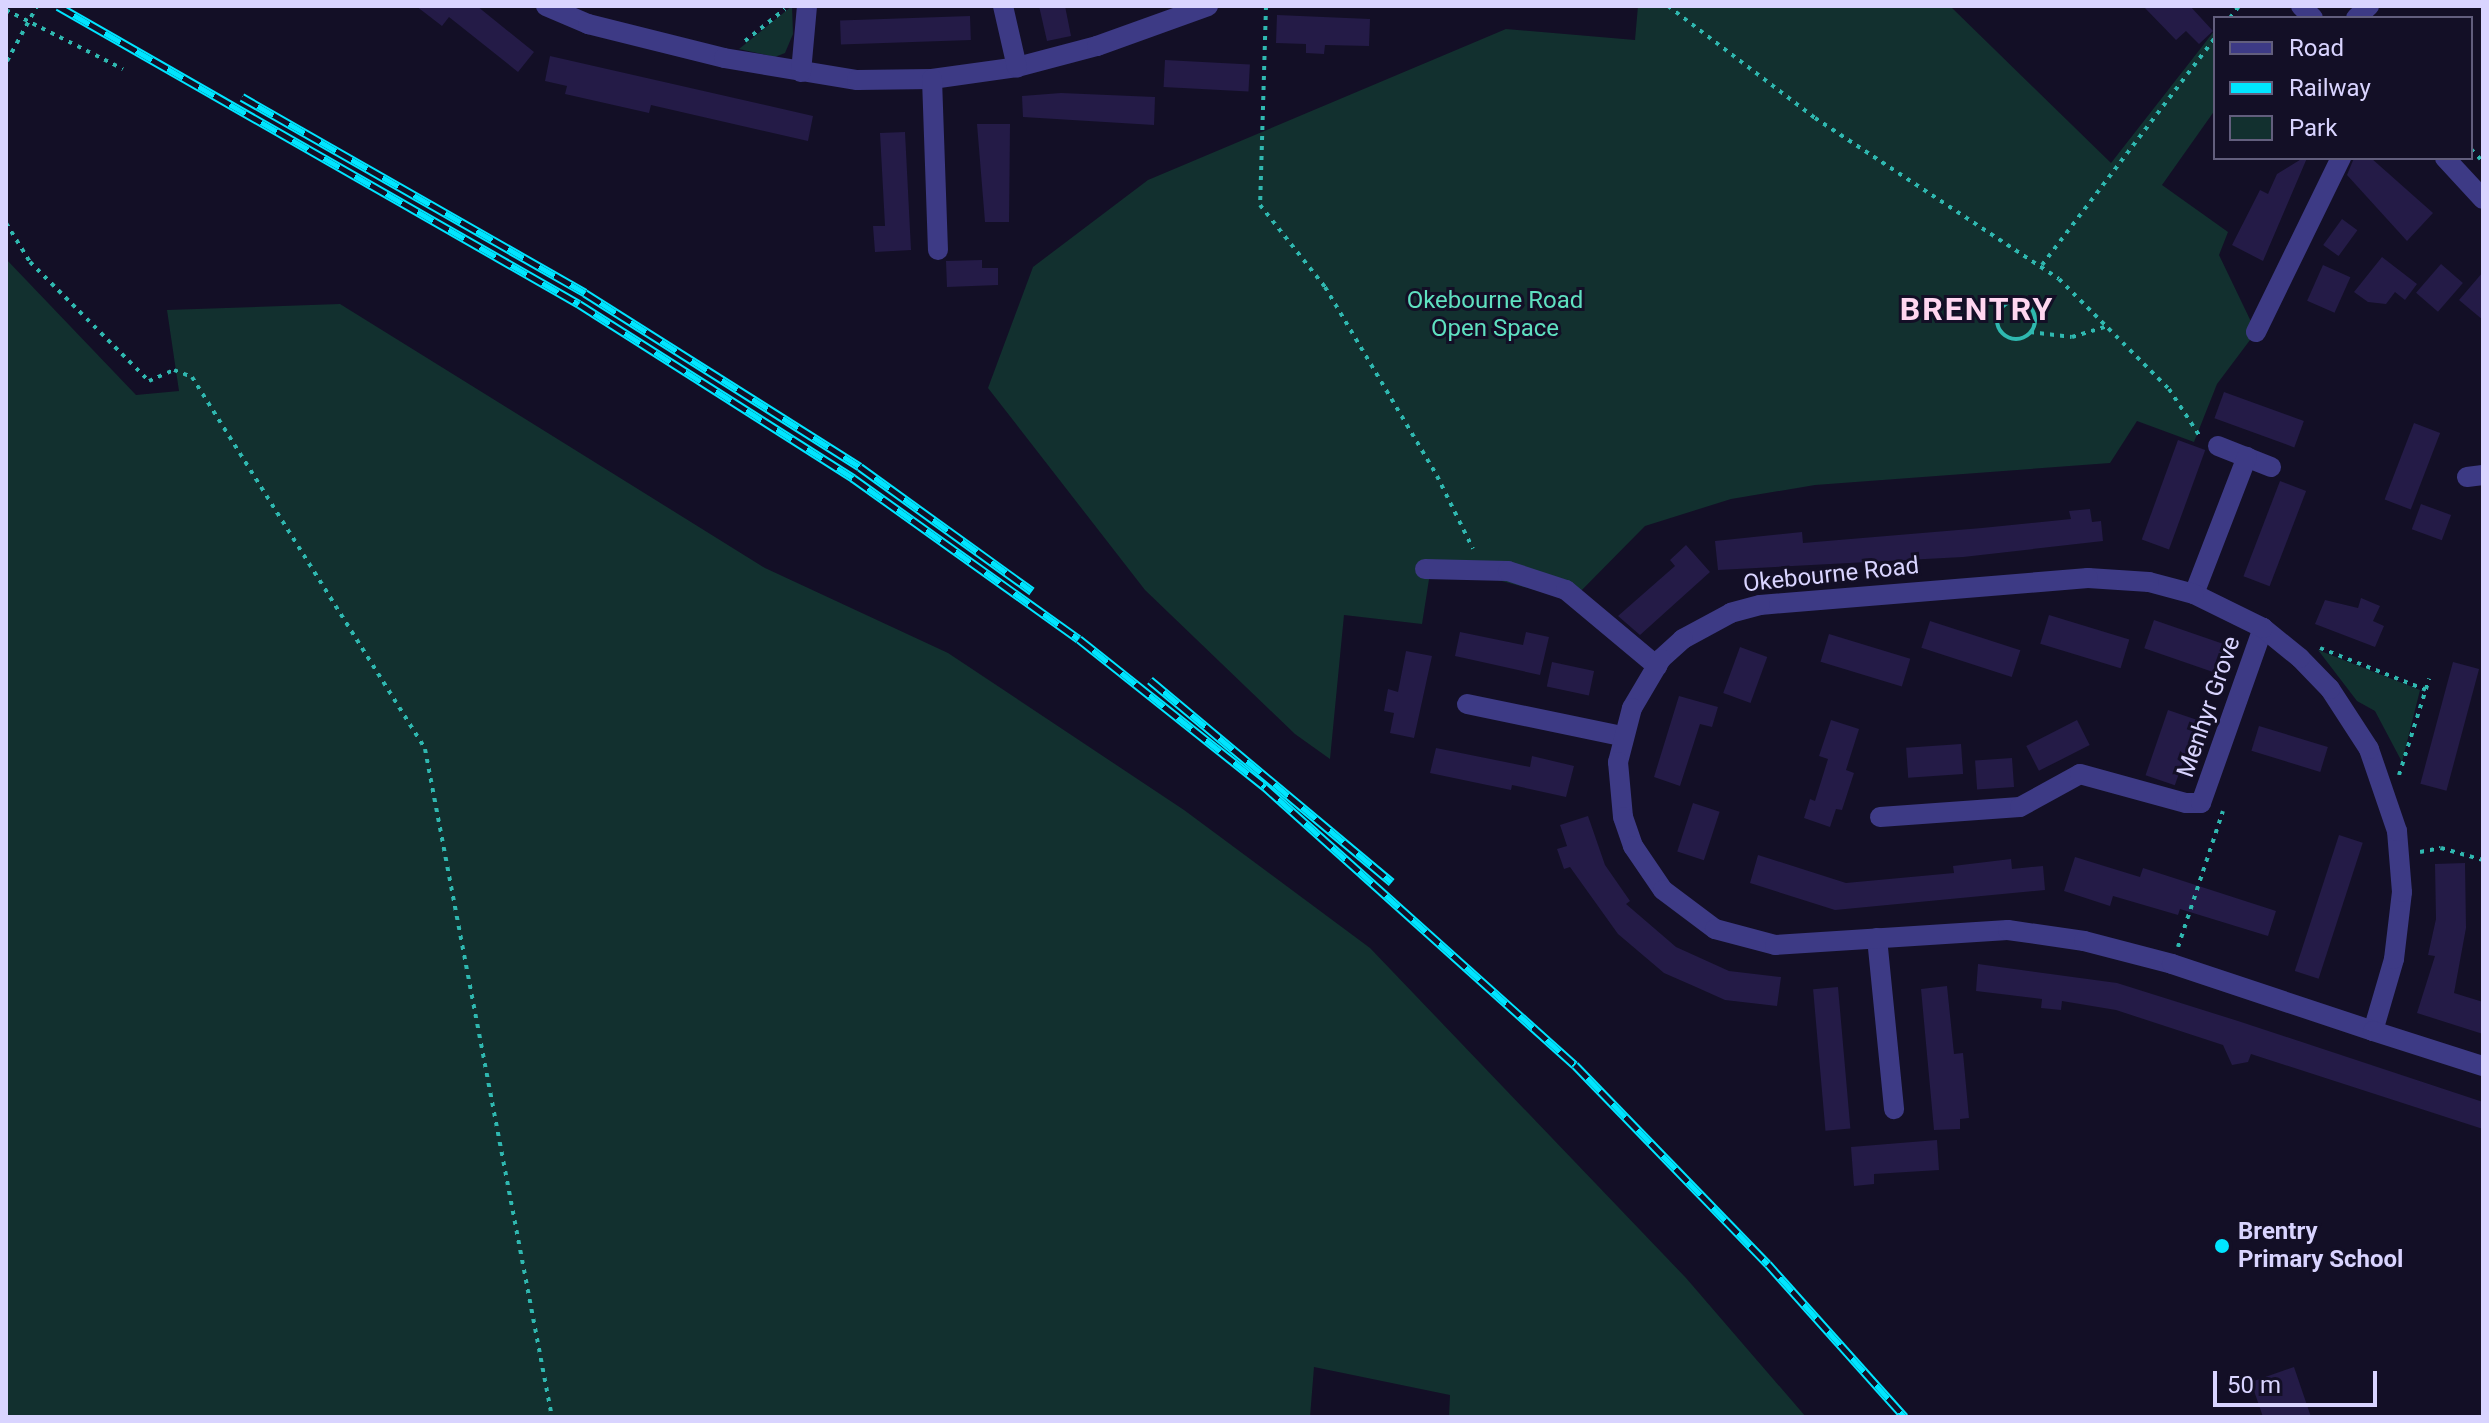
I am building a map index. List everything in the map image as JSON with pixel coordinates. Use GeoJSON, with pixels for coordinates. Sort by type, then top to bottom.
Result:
{"type":"FeatureCollection","features":[{"type":"Feature","properties":{"kind":"street"},"geometry":{"type":"LineString","coordinates":[[546,6],[588,24],[724,58],[857,80],[932,79],[1017,67],[1097,46],[1208,6]]}},
{"type":"Feature","properties":{"kind":"street"},"geometry":{"type":"LineString","coordinates":[[801,72],[807,6]]}},
{"type":"Feature","properties":{"kind":"street"},"geometry":{"type":"LineString","coordinates":[[1003,6],[1017,67]]}},
{"type":"Feature","properties":{"kind":"street"},"geometry":{"type":"LineString","coordinates":[[932,79],[938,250]]}},
{"type":"Feature","properties":{"kind":"street"},"geometry":{"type":"LineString","coordinates":[[2256,332],[2340,160]]}},
{"type":"Feature","properties":{"kind":"street"},"geometry":{"type":"LineString","coordinates":[[2447,160],[2483,199]]}},
{"type":"Feature","properties":{"kind":"street"},"geometry":{"type":"LineString","coordinates":[[2218,446],[2271,467]]}},
{"type":"Feature","properties":{"kind":"street"},"geometry":{"type":"LineString","coordinates":[[2194,594],[2247,457]]}},
{"type":"Feature","properties":{"kind":"street"},"geometry":{"type":"LineString","coordinates":[[1425,569],[1483,568],[1566,590],[1657,666]]}},
{"type":"Feature","properties":{"kind":"street","name":"Okebourne Road"},"geometry":{"type":"LineString","coordinates":[[2373,1031],[2394,959],[2402,892],[2400,855],[2389,799],[2351,719],[2300,658],[2263,628],[2194,594],[2149,582],[2088,578],[1760,605],[1709,623],[1683,639],[1657,666],[1621,736],[1619,786],[1633,846],[1663,890],[1689,913],[1715,929],[1775,945],[2008,930],[2084,941],[2172,964],[2373,1031],[2483,1066]]}},
{"type":"Feature","properties":{"kind":"street","name":"Menhyr Grove"},"geometry":{"type":"LineString","coordinates":[[1880,817],[2020,807],[2080,774],[2186,803],[2201,803],[2208,794],[2263,628]]}},
{"type":"Feature","properties":{"kind":"street"},"geometry":{"type":"LineString","coordinates":[[1467,704],[1621,736]]}},
{"type":"Feature","properties":{"kind":"street"},"geometry":{"type":"LineString","coordinates":[[1877,938],[1894,1109]]}},
{"type":"Feature","properties":{"kind":"path"},"geometry":{"type":"LineString","coordinates":[[6,61],[37,6]]}},
{"type":"Feature","properties":{"kind":"path"},"geometry":{"type":"LineString","coordinates":[[724,58],[789,6]]}},
{"type":"Feature","properties":{"kind":"path"},"geometry":{"type":"LineString","coordinates":[[1266,6],[1260,205],[1325,287],[1371,362],[1483,568]]}},
{"type":"Feature","properties":{"kind":"path"},"geometry":{"type":"LineString","coordinates":[[1668,6],[1815,118],[2042,265],[2108,326],[2169,389],[2195,435],[2218,446]]}},
{"type":"Feature","properties":{"kind":"path"},"geometry":{"type":"LineString","coordinates":[[6,10],[123,69]]}},
{"type":"Feature","properties":{"kind":"path"},"geometry":{"type":"LineString","coordinates":[[2042,265],[2213,41]]}},
{"type":"Feature","properties":{"kind":"path"},"geometry":{"type":"LineString","coordinates":[[6,223],[30,262],[149,381],[174,370],[192,377],[425,749],[552,1417]]}},
{"type":"Feature","properties":{"kind":"path"},"geometry":{"type":"LineString","coordinates":[[2030,332],[2035,318],[2024,303],[2007,303],[2000,310],[1997,318],[2003,335],[2021,339],[2030,332],[2072,337],[2108,326]]}},
{"type":"Feature","properties":{"kind":"path"},"geometry":{"type":"LineString","coordinates":[[2300,658],[2312,645],[2426,690]]}},
{"type":"Feature","properties":{"kind":"path"},"geometry":{"type":"LineString","coordinates":[[2389,799],[2429,679]]}},
{"type":"Feature","properties":{"kind":"path"},"geometry":{"type":"LineString","coordinates":[[2400,855],[2441,848],[2483,860]]}},
{"type":"Feature","properties":{"kind":"green space"},"geometry":{"type":"Polygon","coordinates":[[[792,6],[793,34],[785,53],[775,57],[739,49],[792,6]]]}},
{"type":"Feature","properties":{"kind":"green space","name":"Okebourne Road Open Space"},"geometry":{"type":"Polygon","coordinates":[[[1638,6],[1950,6],[2111,163],[2213,33],[2213,113],[2162,185],[2228,232],[2219,255],[2256,332],[2217,384],[2194,442],[2137,421],[2110,463],[1815,485],[1731,499],[1645,526],[1572,600],[1483,576],[1430,573],[1422,624],[1344,615],[1330,759],[1295,734],[1145,590],[988,388],[1033,267],[1148,180],[1506,29],[1635,40],[1638,6]]]}},
{"type":"Feature","properties":{"kind":"green space"},"geometry":{"type":"Polygon","coordinates":[[[6,259],[136,395],[179,391],[167,310],[340,304],[765,568],[948,653],[1184,810],[1370,948],[1686,1278],[1806,1417],[1449,1417],[1450,1395],[1314,1367],[1310,1417],[6,1417],[6,259]]]}},
{"type":"Feature","properties":{"kind":"green space"},"geometry":{"type":"Polygon","coordinates":[[[2318,650],[2420,690],[2402,762],[2375,711],[2357,701],[2318,650]]]}},
{"type":"Feature","properties":{"kind":"building"},"geometry":{"type":"Polygon","coordinates":[[[416,6],[477,6],[534,52],[518,72],[449,17],[442,26],[416,6]]]}},
{"type":"Feature","properties":{"kind":"building"},"geometry":{"type":"Polygon","coordinates":[[[1039,6],[1065,6],[1071,36],[1047,41],[1039,6]]]}},
{"type":"Feature","properties":{"kind":"building"},"geometry":{"type":"Polygon","coordinates":[[[2143,6],[2190,6],[2213,31],[2199,44],[2186,31],[2176,40],[2143,6]]]}},
{"type":"Feature","properties":{"kind":"building"},"geometry":{"type":"Polygon","coordinates":[[[1277,15],[1370,19],[1369,46],[1325,45],[1324,54],[1306,53],[1306,44],[1276,43],[1277,15]]]}},
{"type":"Feature","properties":{"kind":"building"},"geometry":{"type":"Polygon","coordinates":[[[970,16],[971,40],[841,45],[840,21],[970,16]]]}},
{"type":"Feature","properties":{"kind":"building"},"geometry":{"type":"Polygon","coordinates":[[[550,56],[813,116],[808,141],[651,105],[649,113],[565,94],[567,86],[545,81],[550,56]]]}},
{"type":"Feature","properties":{"kind":"building"},"geometry":{"type":"Polygon","coordinates":[[[1165,60],[1250,64],[1248,91],[1164,87],[1165,60]]]}},
{"type":"Feature","properties":{"kind":"building"},"geometry":{"type":"Polygon","coordinates":[[[1061,93],[1155,97],[1154,125],[1023,117],[1022,96],[1061,93]]]}},
{"type":"Feature","properties":{"kind":"building"},"geometry":{"type":"Polygon","coordinates":[[[977,124],[1010,124],[1009,222],[985,222],[977,124]]]}},
{"type":"Feature","properties":{"kind":"building"},"geometry":{"type":"Polygon","coordinates":[[[905,132],[911,250],[875,252],[873,226],[885,226],[880,133],[905,132]]]}},
{"type":"Feature","properties":{"kind":"building"},"geometry":{"type":"Polygon","coordinates":[[[2300,160],[2306,160],[2263,261],[2232,245],[2260,190],[2268,194],[2277,174],[2300,160]]]}},
{"type":"Feature","properties":{"kind":"building"},"geometry":{"type":"Polygon","coordinates":[[[2353,160],[2373,160],[2433,213],[2407,241],[2347,175],[2353,160]]]}},
{"type":"Feature","properties":{"kind":"building"},"geometry":{"type":"Polygon","coordinates":[[[2342,219],[2357,230],[2339,256],[2323,245],[2342,219]]]}},
{"type":"Feature","properties":{"kind":"building"},"geometry":{"type":"Polygon","coordinates":[[[2382,257],[2417,284],[2405,300],[2395,292],[2386,304],[2368,302],[2354,292],[2382,257]]]}},
{"type":"Feature","properties":{"kind":"building"},"geometry":{"type":"Polygon","coordinates":[[[982,260],[982,268],[998,268],[998,285],[947,287],[946,261],[982,260]]]}},
{"type":"Feature","properties":{"kind":"building"},"geometry":{"type":"Polygon","coordinates":[[[2441,264],[2463,283],[2438,312],[2416,293],[2441,264]]]}},
{"type":"Feature","properties":{"kind":"building"},"geometry":{"type":"Polygon","coordinates":[[[2323,265],[2350,277],[2335,313],[2307,301],[2323,265]]]}},
{"type":"Feature","properties":{"kind":"building"},"geometry":{"type":"Polygon","coordinates":[[[2483,272],[2483,320],[2459,300],[2483,272]]]}},
{"type":"Feature","properties":{"kind":"building"},"geometry":{"type":"Polygon","coordinates":[[[2224,392],[2304,421],[2294,447],[2214,418],[2224,392]]]}},
{"type":"Feature","properties":{"kind":"building"},"geometry":{"type":"Polygon","coordinates":[[[2414,423],[2440,433],[2411,510],[2385,500],[2414,423]]]}},
{"type":"Feature","properties":{"kind":"building"},"geometry":{"type":"Polygon","coordinates":[[[2178,440],[2205,450],[2169,550],[2142,540],[2178,440]]]}},
{"type":"Feature","properties":{"kind":"building"},"geometry":{"type":"Polygon","coordinates":[[[2280,481],[2306,491],[2270,586],[2243,576],[2280,481]]]}},
{"type":"Feature","properties":{"kind":"building"},"geometry":{"type":"Polygon","coordinates":[[[2421,504],[2451,515],[2442,540],[2412,529],[2421,504]]]}},
{"type":"Feature","properties":{"kind":"building"},"geometry":{"type":"Polygon","coordinates":[[[2090,509],[2092,522],[2101,521],[2103,541],[1963,557],[1718,570],[1715,541],[1802,532],[1803,543],[1982,528],[2071,519],[2069,511],[2090,509]]]}},
{"type":"Feature","properties":{"kind":"building"},"geometry":{"type":"Polygon","coordinates":[[[1686,545],[1710,572],[1640,635],[1618,616],[1675,566],[1670,560],[1686,545]]]}},
{"type":"Feature","properties":{"kind":"building"},"geometry":{"type":"Polygon","coordinates":[[[2361,598],[2380,606],[2373,621],[2384,626],[2375,647],[2315,624],[2325,600],[2358,608],[2361,598]]]}},
{"type":"Feature","properties":{"kind":"building"},"geometry":{"type":"Polygon","coordinates":[[[2049,615],[2129,640],[2121,668],[2040,644],[2049,615]]]}},
{"type":"Feature","properties":{"kind":"building"},"geometry":{"type":"Polygon","coordinates":[[[2154,620],[2234,648],[2225,676],[2144,648],[2154,620]]]}},
{"type":"Feature","properties":{"kind":"building"},"geometry":{"type":"Polygon","coordinates":[[[1930,621],[2020,650],[2012,677],[1921,648],[1930,621]]]}},
{"type":"Feature","properties":{"kind":"building"},"geometry":{"type":"Polygon","coordinates":[[[1460,632],[1523,645],[1526,632],[1549,637],[1540,675],[1455,656],[1460,632]]]}},
{"type":"Feature","properties":{"kind":"building"},"geometry":{"type":"Polygon","coordinates":[[[1829,634],[1910,659],[1902,687],[1821,662],[1829,634]]]}},
{"type":"Feature","properties":{"kind":"building"},"geometry":{"type":"Polygon","coordinates":[[[1740,647],[1767,657],[1750,703],[1723,693],[1740,647]]]}},
{"type":"Feature","properties":{"kind":"building"},"geometry":{"type":"Polygon","coordinates":[[[1406,651],[1432,656],[1414,738],[1390,733],[1394,713],[1384,711],[1388,689],[1398,692],[1406,651]]]}},
{"type":"Feature","properties":{"kind":"building"},"geometry":{"type":"Polygon","coordinates":[[[1552,662],[1594,671],[1589,695],[1547,686],[1552,662]]]}},
{"type":"Feature","properties":{"kind":"building"},"geometry":{"type":"Polygon","coordinates":[[[2453,662],[2479,669],[2446,791],[2420,784],[2453,662]]]}},
{"type":"Feature","properties":{"kind":"building"},"geometry":{"type":"Polygon","coordinates":[[[1679,696],[1718,707],[1712,727],[1700,724],[1680,786],[1654,777],[1679,696]]]}},
{"type":"Feature","properties":{"kind":"building"},"geometry":{"type":"Polygon","coordinates":[[[2168,710],[2197,720],[2175,785],[2146,775],[2168,710]]]}},
{"type":"Feature","properties":{"kind":"building"},"geometry":{"type":"Polygon","coordinates":[[[1831,720],[1859,729],[1846,770],[1854,773],[1842,810],[1836,809],[1830,827],[1804,818],[1810,799],[1815,801],[1828,759],[1819,756],[1831,720]]]}},
{"type":"Feature","properties":{"kind":"building"},"geometry":{"type":"Polygon","coordinates":[[[2077,720],[2090,745],[2039,771],[2026,746],[2077,720]]]}},
{"type":"Feature","properties":{"kind":"building"},"geometry":{"type":"Polygon","coordinates":[[[2259,726],[2328,747],[2320,772],[2251,751],[2259,726]]]}},
{"type":"Feature","properties":{"kind":"building"},"geometry":{"type":"Polygon","coordinates":[[[1961,744],[1963,774],[1908,778],[1906,748],[1961,744]]]}},
{"type":"Feature","properties":{"kind":"building"},"geometry":{"type":"Polygon","coordinates":[[[1436,748],[1530,767],[1532,756],[1574,766],[1566,797],[1512,785],[1511,790],[1430,773],[1436,748]]]}},
{"type":"Feature","properties":{"kind":"building"},"geometry":{"type":"Polygon","coordinates":[[[2012,758],[2014,787],[1977,790],[1975,761],[2012,758]]]}},
{"type":"Feature","properties":{"kind":"building"},"geometry":{"type":"Polygon","coordinates":[[[1693,803],[1720,812],[1704,860],[1677,852],[1693,803]]]}},
{"type":"Feature","properties":{"kind":"building"},"geometry":{"type":"Polygon","coordinates":[[[1588,816],[1605,865],[1630,901],[1626,904],[1676,947],[1729,971],[1781,977],[1777,1006],[1725,1000],[1664,973],[1618,934],[1570,867],[1564,869],[1557,849],[1567,846],[1560,825],[1588,816]]]}},
{"type":"Feature","properties":{"kind":"building"},"geometry":{"type":"Polygon","coordinates":[[[2339,835],[2363,843],[2319,979],[2295,971],[2339,835]]]}},
{"type":"Feature","properties":{"kind":"building"},"geometry":{"type":"Polygon","coordinates":[[[1758,855],[1846,883],[1954,873],[1953,866],[2011,859],[2012,869],[2043,866],[2045,890],[1835,910],[1750,883],[1758,855]]]}},
{"type":"Feature","properties":{"kind":"building"},"geometry":{"type":"Polygon","coordinates":[[[2075,857],[2140,877],[2143,868],[2276,911],[2268,936],[2180,909],[2178,915],[2113,896],[2110,906],[2064,891],[2075,857]]]}},
{"type":"Feature","properties":{"kind":"building"},"geometry":{"type":"Polygon","coordinates":[[[2465,863],[2466,928],[2454,993],[2483,1002],[2483,1034],[2417,1013],[2435,956],[2428,955],[2436,919],[2435,864],[2465,863]]]}},
{"type":"Feature","properties":{"kind":"building"},"geometry":{"type":"Polygon","coordinates":[[[1978,964],[2117,983],[2238,1021],[2483,1102],[2483,1129],[2251,1054],[2248,1062],[2232,1065],[2223,1045],[2116,1010],[2062,1001],[2061,1010],[2041,1008],[2042,999],[1976,991],[1978,964]]]}},
{"type":"Feature","properties":{"kind":"building"},"geometry":{"type":"Polygon","coordinates":[[[1947,986],[1954,1054],[1963,1053],[1969,1118],[1960,1119],[1960,1129],[1934,1130],[1921,989],[1947,986]]]}},
{"type":"Feature","properties":{"kind":"building"},"geometry":{"type":"Polygon","coordinates":[[[1838,987],[1850,1128],[1825,1131],[1813,989],[1838,987]]]}},
{"type":"Feature","properties":{"kind":"building"},"geometry":{"type":"Polygon","coordinates":[[[1937,1140],[1939,1170],[1874,1174],[1874,1184],[1854,1186],[1851,1147],[1937,1140]]]}},
{"type":"Feature","properties":{"kind":"building"},"geometry":{"type":"Polygon","coordinates":[[[2294,1367],[2311,1417],[2263,1417],[2251,1382],[2294,1367]]]}},
{"type":"Feature","properties":{"kind":"railway"},"geometry":{"type":"LineString","coordinates":[[58,6],[579,304],[853,478],[1079,639],[1265,787],[1575,1065],[1768,1264],[1905,1417]]}},
{"type":"Feature","properties":{"kind":"railway"},"geometry":{"type":"LineString","coordinates":[[242,97],[585,293],[860,467],[1032,591]]}},
{"type":"Feature","properties":{"kind":"railway"},"geometry":{"type":"LineString","coordinates":[[1150,680],[1392,882]]}},
{"type":"Feature","properties":{"kind":"place","name":"Brentry Primary School"},"geometry":{"type":"Point","coordinates":[2222,1246]}},
{"type":"Feature","properties":{"kind":"district","name":"BRENTRY"},"geometry":{"type":"Point","coordinates":[1977,309]}}]}
